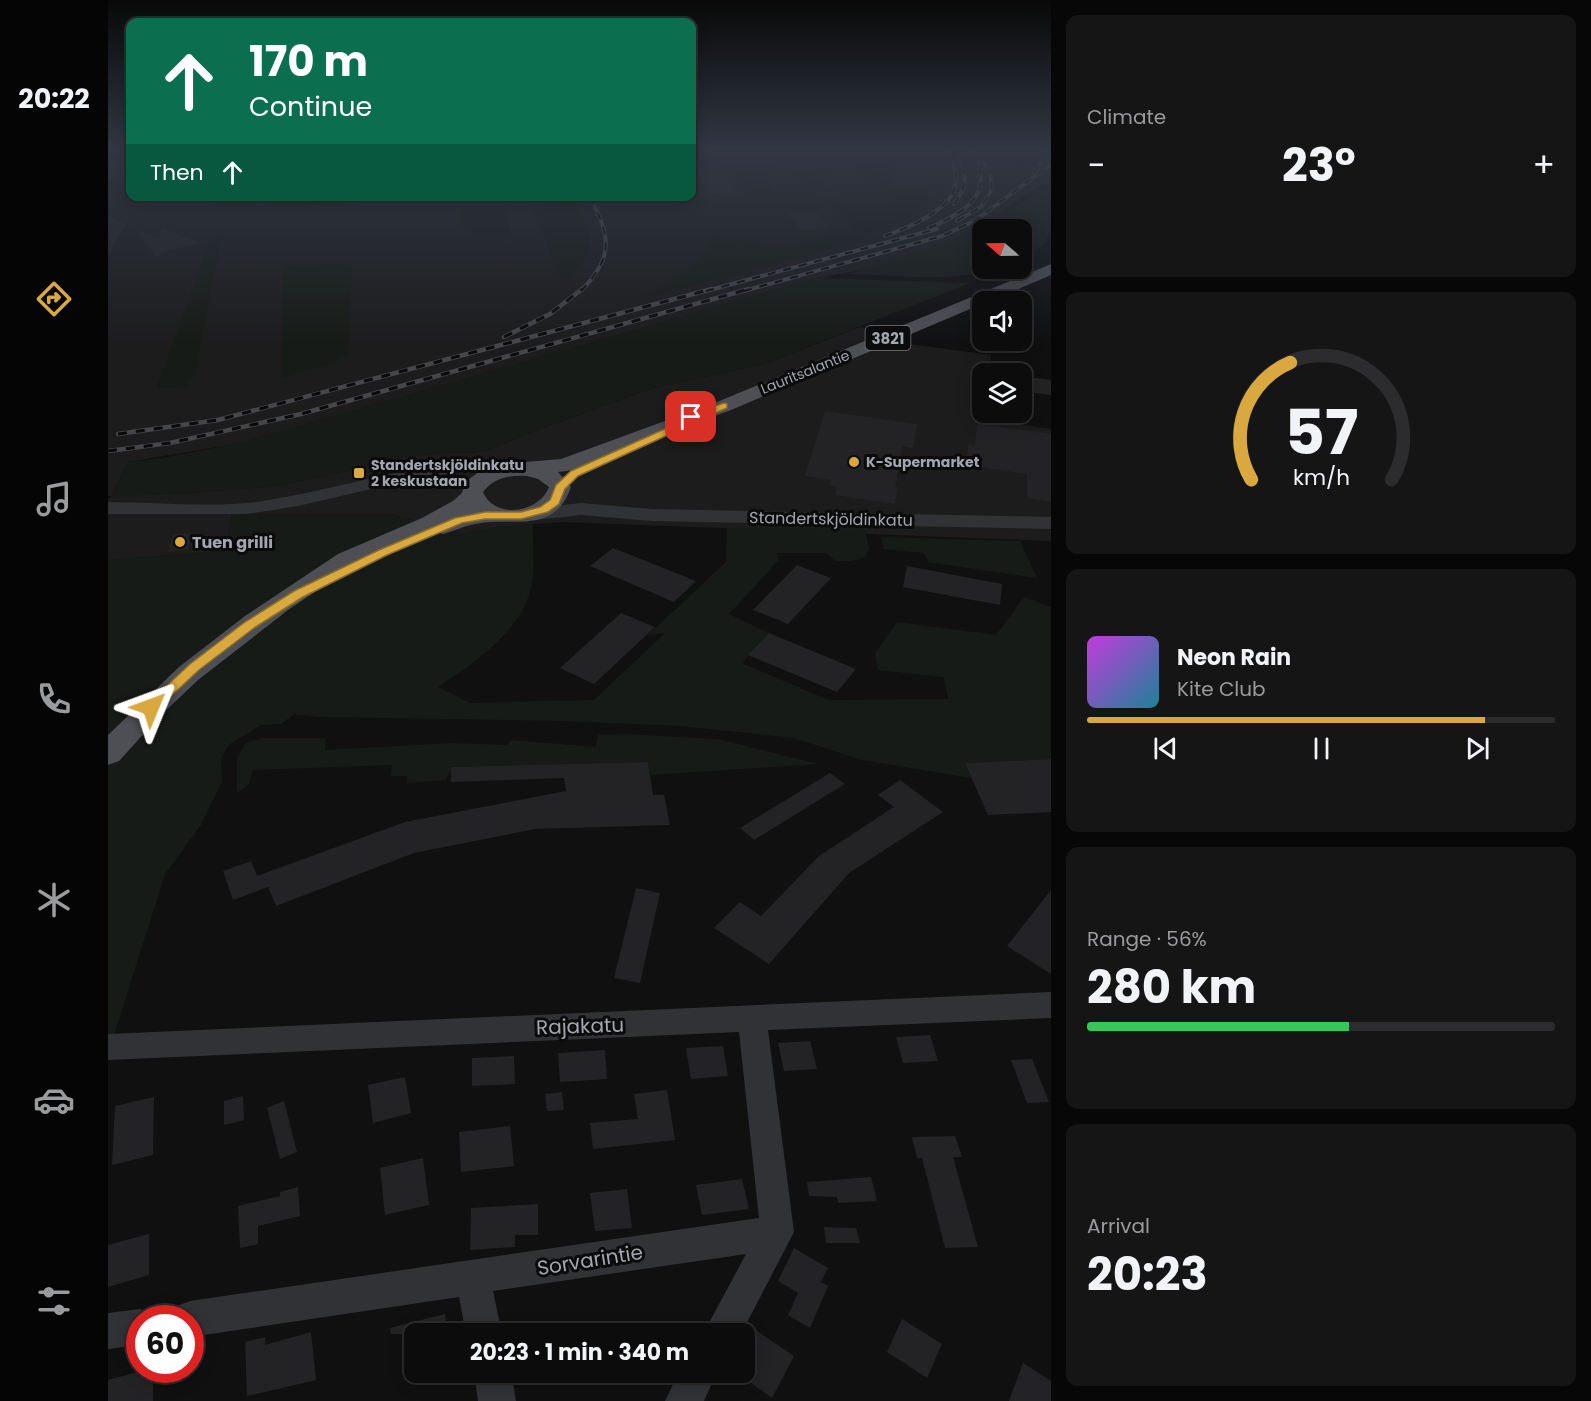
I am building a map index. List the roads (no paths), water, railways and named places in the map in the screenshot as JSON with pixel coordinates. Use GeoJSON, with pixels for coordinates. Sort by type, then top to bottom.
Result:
{"type":"FeatureCollection","features":[{"type":"Feature","properties":{"kind":"main road","name":"Lauritsalantie"},"geometry":{"type":"LineString","coordinates":[[535,514],[552,504],[566,480],[588,467],[724,406],[1051,269]]}},
{"type":"Feature","properties":{"kind":"main road","name":"Lauritsalantie"},"geometry":{"type":"LineString","coordinates":[[472,494],[475,486],[487,476],[522,469],[566,465],[724,406]]}},
{"type":"Feature","properties":{"kind":"main road"},"geometry":{"type":"LineString","coordinates":[[522,469],[554,479],[560,488]]}},
{"type":"Feature","properties":{"kind":"main road"},"geometry":{"type":"LineString","coordinates":[[108,754],[138,720],[194,667],[325,571],[355,554],[460,507],[472,494],[480,507],[502,515]]}},
{"type":"Feature","properties":{"kind":"main road"},"geometry":{"type":"LineString","coordinates":[[278,605],[351,567],[459,521],[485,515],[535,514]]}},
{"type":"Feature","properties":{"kind":"street"},"geometry":{"type":"LineString","coordinates":[[108,507],[217,509],[265,507],[449,468],[491,466],[522,469]]}},
{"type":"Feature","properties":{"kind":"street"},"geometry":{"type":"LineString","coordinates":[[404,476],[443,476],[461,481],[472,494]]}},
{"type":"Feature","properties":{"kind":"street","name":"Standertskjöldinkatu"},"geometry":{"type":"LineString","coordinates":[[560,488],[569,497],[611,510]]}},
{"type":"Feature","properties":{"kind":"street","name":"Standertskjöldinkatu"},"geometry":{"type":"LineString","coordinates":[[535,514],[564,509],[611,510],[652,515],[1051,523]]}},
{"type":"Feature","properties":{"kind":"street","name":"Rajakatu"},"geometry":{"type":"LineString","coordinates":[[108,1047],[1051,1005]]}},
{"type":"Feature","properties":{"kind":"street"},"geometry":{"type":"LineString","coordinates":[[727,1323],[777,1232],[752,1019]]}},
{"type":"Feature","properties":{"kind":"street","name":"Sorvarintie"},"geometry":{"type":"LineString","coordinates":[[204,1317],[777,1232]]}},
{"type":"Feature","properties":{"kind":"street"},"geometry":{"type":"LineString","coordinates":[[473,1278],[482,1323]]}},
{"type":"Feature","properties":{"kind":"street"},"geometry":{"type":"LineString","coordinates":[[108,1331],[126,1329]]}},
{"type":"Feature","properties":{"kind":"street"},"geometry":{"type":"LineString","coordinates":[[494,1383],[497,1401]]}},
{"type":"Feature","properties":{"kind":"street"},"geometry":{"type":"LineString","coordinates":[[684,1401],[693,1383]]}},
{"type":"Feature","properties":{"kind":"railway"},"geometry":{"type":"LineString","coordinates":[[581,291],[600,267],[604,256],[605,235],[598,214]]}},
{"type":"Feature","properties":{"kind":"railway"},"geometry":{"type":"LineString","coordinates":[[885,236],[931,214]]}},
{"type":"Feature","properties":{"kind":"railway"},"geometry":{"type":"LineString","coordinates":[[929,228],[955,214]]}},
{"type":"Feature","properties":{"kind":"railway"},"geometry":{"type":"LineString","coordinates":[[957,221],[968,214]]}},
{"type":"Feature","properties":{"kind":"railway"},"geometry":{"type":"LineString","coordinates":[[744,291],[942,236],[984,214]]}},
{"type":"Feature","properties":{"kind":"railway"},"geometry":{"type":"LineString","coordinates":[[706,291],[937,229]]}},
{"type":"Feature","properties":{"kind":"railway"},"geometry":{"type":"LineString","coordinates":[[504,337],[550,314],[582,289]]}},
{"type":"Feature","properties":{"kind":"railway"},"geometry":{"type":"LineString","coordinates":[[118,434],[218,420],[712,289]]}},
{"type":"Feature","properties":{"kind":"railway"},"geometry":{"type":"LineString","coordinates":[[108,451],[170,443],[301,414],[749,289]]}},
{"type":"Feature","properties":{"kind":"place","name":"K-Supermarket"},"geometry":{"type":"Point","coordinates":[854,462]}},
{"type":"Feature","properties":{"kind":"place","name":"Standertskjöldinkatu 2 keskustaan"},"geometry":{"type":"Point","coordinates":[359,473]}},
{"type":"Feature","properties":{"kind":"place","name":"Tuen grilli"},"geometry":{"type":"Point","coordinates":[180,542]}}]}
